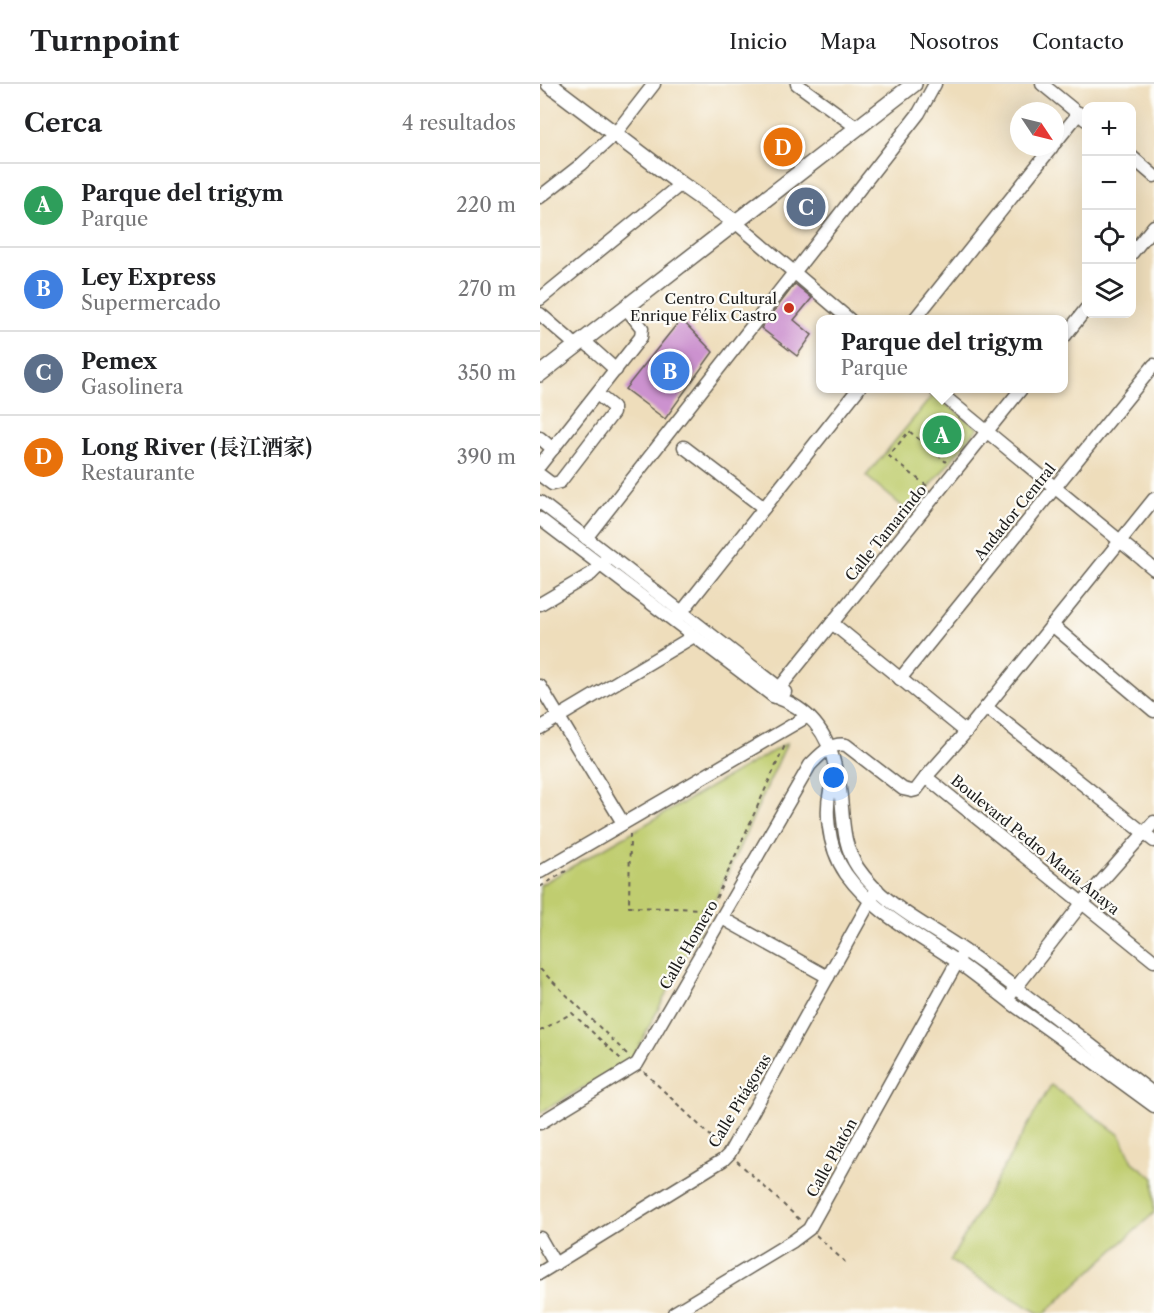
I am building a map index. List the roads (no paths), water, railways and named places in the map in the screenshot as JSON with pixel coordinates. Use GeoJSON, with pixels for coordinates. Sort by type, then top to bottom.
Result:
{"type":"FeatureCollection","features":[{"type":"Feature","properties":{"kind":"main road"},"geometry":{"type":"LineString","coordinates":[[549,84],[731,220]]}},
{"type":"Feature","properties":{"kind":"main road"},"geometry":{"type":"LineString","coordinates":[[855,126],[904,84]]}},
{"type":"Feature","properties":{"kind":"main road"},"geometry":{"type":"LineString","coordinates":[[540,374],[577,340],[731,220],[914,84]]}},
{"type":"Feature","properties":{"kind":"main road"},"geometry":{"type":"LineString","coordinates":[[540,363],[626,308],[731,220]]}},
{"type":"Feature","properties":{"kind":"street"},"geometry":{"type":"LineString","coordinates":[[540,197],[615,134],[654,84]]}},
{"type":"Feature","properties":{"kind":"street"},"geometry":{"type":"LineString","coordinates":[[797,84],[855,126]]}},
{"type":"Feature","properties":{"kind":"street"},"geometry":{"type":"LineString","coordinates":[[586,538],[919,113],[935,84]]}},
{"type":"Feature","properties":{"kind":"street"},"geometry":{"type":"LineString","coordinates":[[1042,84],[1082,117],[1064,134]]}},
{"type":"Feature","properties":{"kind":"street"},"geometry":{"type":"LineString","coordinates":[[918,315],[1045,156]]}},
{"type":"Feature","properties":{"kind":"street"},"geometry":{"type":"LineString","coordinates":[[1136,161],[1154,176]]}},
{"type":"Feature","properties":{"kind":"street"},"geometry":{"type":"LineString","coordinates":[[540,299],[681,184]]}},
{"type":"Feature","properties":{"kind":"street"},"geometry":{"type":"LineString","coordinates":[[731,220],[844,315]]}},
{"type":"Feature","properties":{"kind":"street"},"geometry":{"type":"LineString","coordinates":[[1136,248],[1154,226]]}},
{"type":"Feature","properties":{"kind":"street"},"geometry":{"type":"LineString","coordinates":[[540,465],[643,334],[642,328],[626,308]]}},
{"type":"Feature","properties":{"kind":"street"},"geometry":{"type":"LineString","coordinates":[[540,314],[616,370]]}},
{"type":"Feature","properties":{"kind":"street"},"geometry":{"type":"LineString","coordinates":[[1068,332],[1082,314]]}},
{"type":"Feature","properties":{"kind":"street","name":"Andador Central"},"geometry":{"type":"LineString","coordinates":[[900,679],[1154,365]]}},
{"type":"Feature","properties":{"kind":"street"},"geometry":{"type":"LineString","coordinates":[[540,475],[552,484],[560,482],[613,413],[613,407],[597,393]]}},
{"type":"Feature","properties":{"kind":"street"},"geometry":{"type":"LineString","coordinates":[[678,617],[855,393]]}},
{"type":"Feature","properties":{"kind":"street"},"geometry":{"type":"LineString","coordinates":[[940,393],[1154,570]]}},
{"type":"Feature","properties":{"kind":"street","name":"Calle Tamarindo"},"geometry":{"type":"LineString","coordinates":[[776,692],[1018,393]]}},
{"type":"Feature","properties":{"kind":"street"},"geometry":{"type":"LineString","coordinates":[[540,438],[553,448]]}},
{"type":"Feature","properties":{"kind":"street"},"geometry":{"type":"LineString","coordinates":[[684,447],[764,508]]}},
{"type":"Feature","properties":{"kind":"street"},"geometry":{"type":"LineString","coordinates":[[830,747],[846,745],[907,791],[916,790],[966,732],[1154,499]]}},
{"type":"Feature","properties":{"kind":"street"},"geometry":{"type":"LineString","coordinates":[[540,502],[586,538],[605,560]]}},
{"type":"Feature","properties":{"kind":"street"},"geometry":{"type":"LineString","coordinates":[[540,519],[605,560],[776,692]]}},
{"type":"Feature","properties":{"kind":"street"},"geometry":{"type":"LineString","coordinates":[[540,604],[591,574],[605,560]]}},
{"type":"Feature","properties":{"kind":"street"},"geometry":{"type":"LineString","coordinates":[[678,617],[694,636],[776,692],[784,691],[789,701],[819,728],[830,747],[841,791],[842,828],[846,843],[857,867],[877,889],[921,923],[964,950],[1015,987],[1154,1094]]}},
{"type":"Feature","properties":{"kind":"street"},"geometry":{"type":"LineString","coordinates":[[832,623],[966,732]]}},
{"type":"Feature","properties":{"kind":"street"},"geometry":{"type":"LineString","coordinates":[[1052,625],[1154,711]]}},
{"type":"Feature","properties":{"kind":"street"},"geometry":{"type":"LineString","coordinates":[[540,728],[694,636]]}},
{"type":"Feature","properties":{"kind":"street"},"geometry":{"type":"LineString","coordinates":[[540,686],[623,823]]}},
{"type":"Feature","properties":{"kind":"street"},"geometry":{"type":"LineString","coordinates":[[986,707],[1149,838]]}},
{"type":"Feature","properties":{"kind":"street"},"geometry":{"type":"LineString","coordinates":[[540,872],[808,716]]}},
{"type":"Feature","properties":{"kind":"street","name":"Calle Homero"},"geometry":{"type":"LineString","coordinates":[[540,1123],[637,1064],[801,779],[810,765],[830,747]]}},
{"type":"Feature","properties":{"kind":"street"},"geometry":{"type":"LineString","coordinates":[[836,774],[832,782],[829,810],[833,845],[847,875],[870,901],[1154,1106]]}},
{"type":"Feature","properties":{"kind":"street","name":"Boulevard Pedro María Anaya"},"geometry":{"type":"LineString","coordinates":[[926,777],[1154,961]]}},
{"type":"Feature","properties":{"kind":"street"},"geometry":{"type":"LineString","coordinates":[[1008,1000],[1015,987],[1083,902],[1149,838],[1154,822]]}},
{"type":"Feature","properties":{"kind":"street","name":"Calle Pitágoras"},"geometry":{"type":"LineString","coordinates":[[540,1273],[723,1160],[729,1154],[877,889]]}},
{"type":"Feature","properties":{"kind":"street"},"geometry":{"type":"LineString","coordinates":[[722,918],[828,977]]}},
{"type":"Feature","properties":{"kind":"street","name":"Calle Platón"},"geometry":{"type":"LineString","coordinates":[[674,1313],[809,1229],[964,950]]}},
{"type":"Feature","properties":{"kind":"street"},"geometry":{"type":"LineString","coordinates":[[540,1238],[555,1264]]}},
{"type":"Feature","properties":{"kind":"place","name":"Long River (長江酒家)"},"geometry":{"type":"Point","coordinates":[783,147]}},
{"type":"Feature","properties":{"kind":"place","name":"Pemex"},"geometry":{"type":"Point","coordinates":[806,207]}},
{"type":"Feature","properties":{"kind":"place","name":"Centro Cultural Enrique Félix Castro"},"geometry":{"type":"Point","coordinates":[789,308]}},
{"type":"Feature","properties":{"kind":"place","name":"Ley Express"},"geometry":{"type":"Point","coordinates":[670,371]}},
{"type":"Feature","properties":{"kind":"place","name":"Parque del trigym"},"geometry":{"type":"Point","coordinates":[942,435]}}]}
